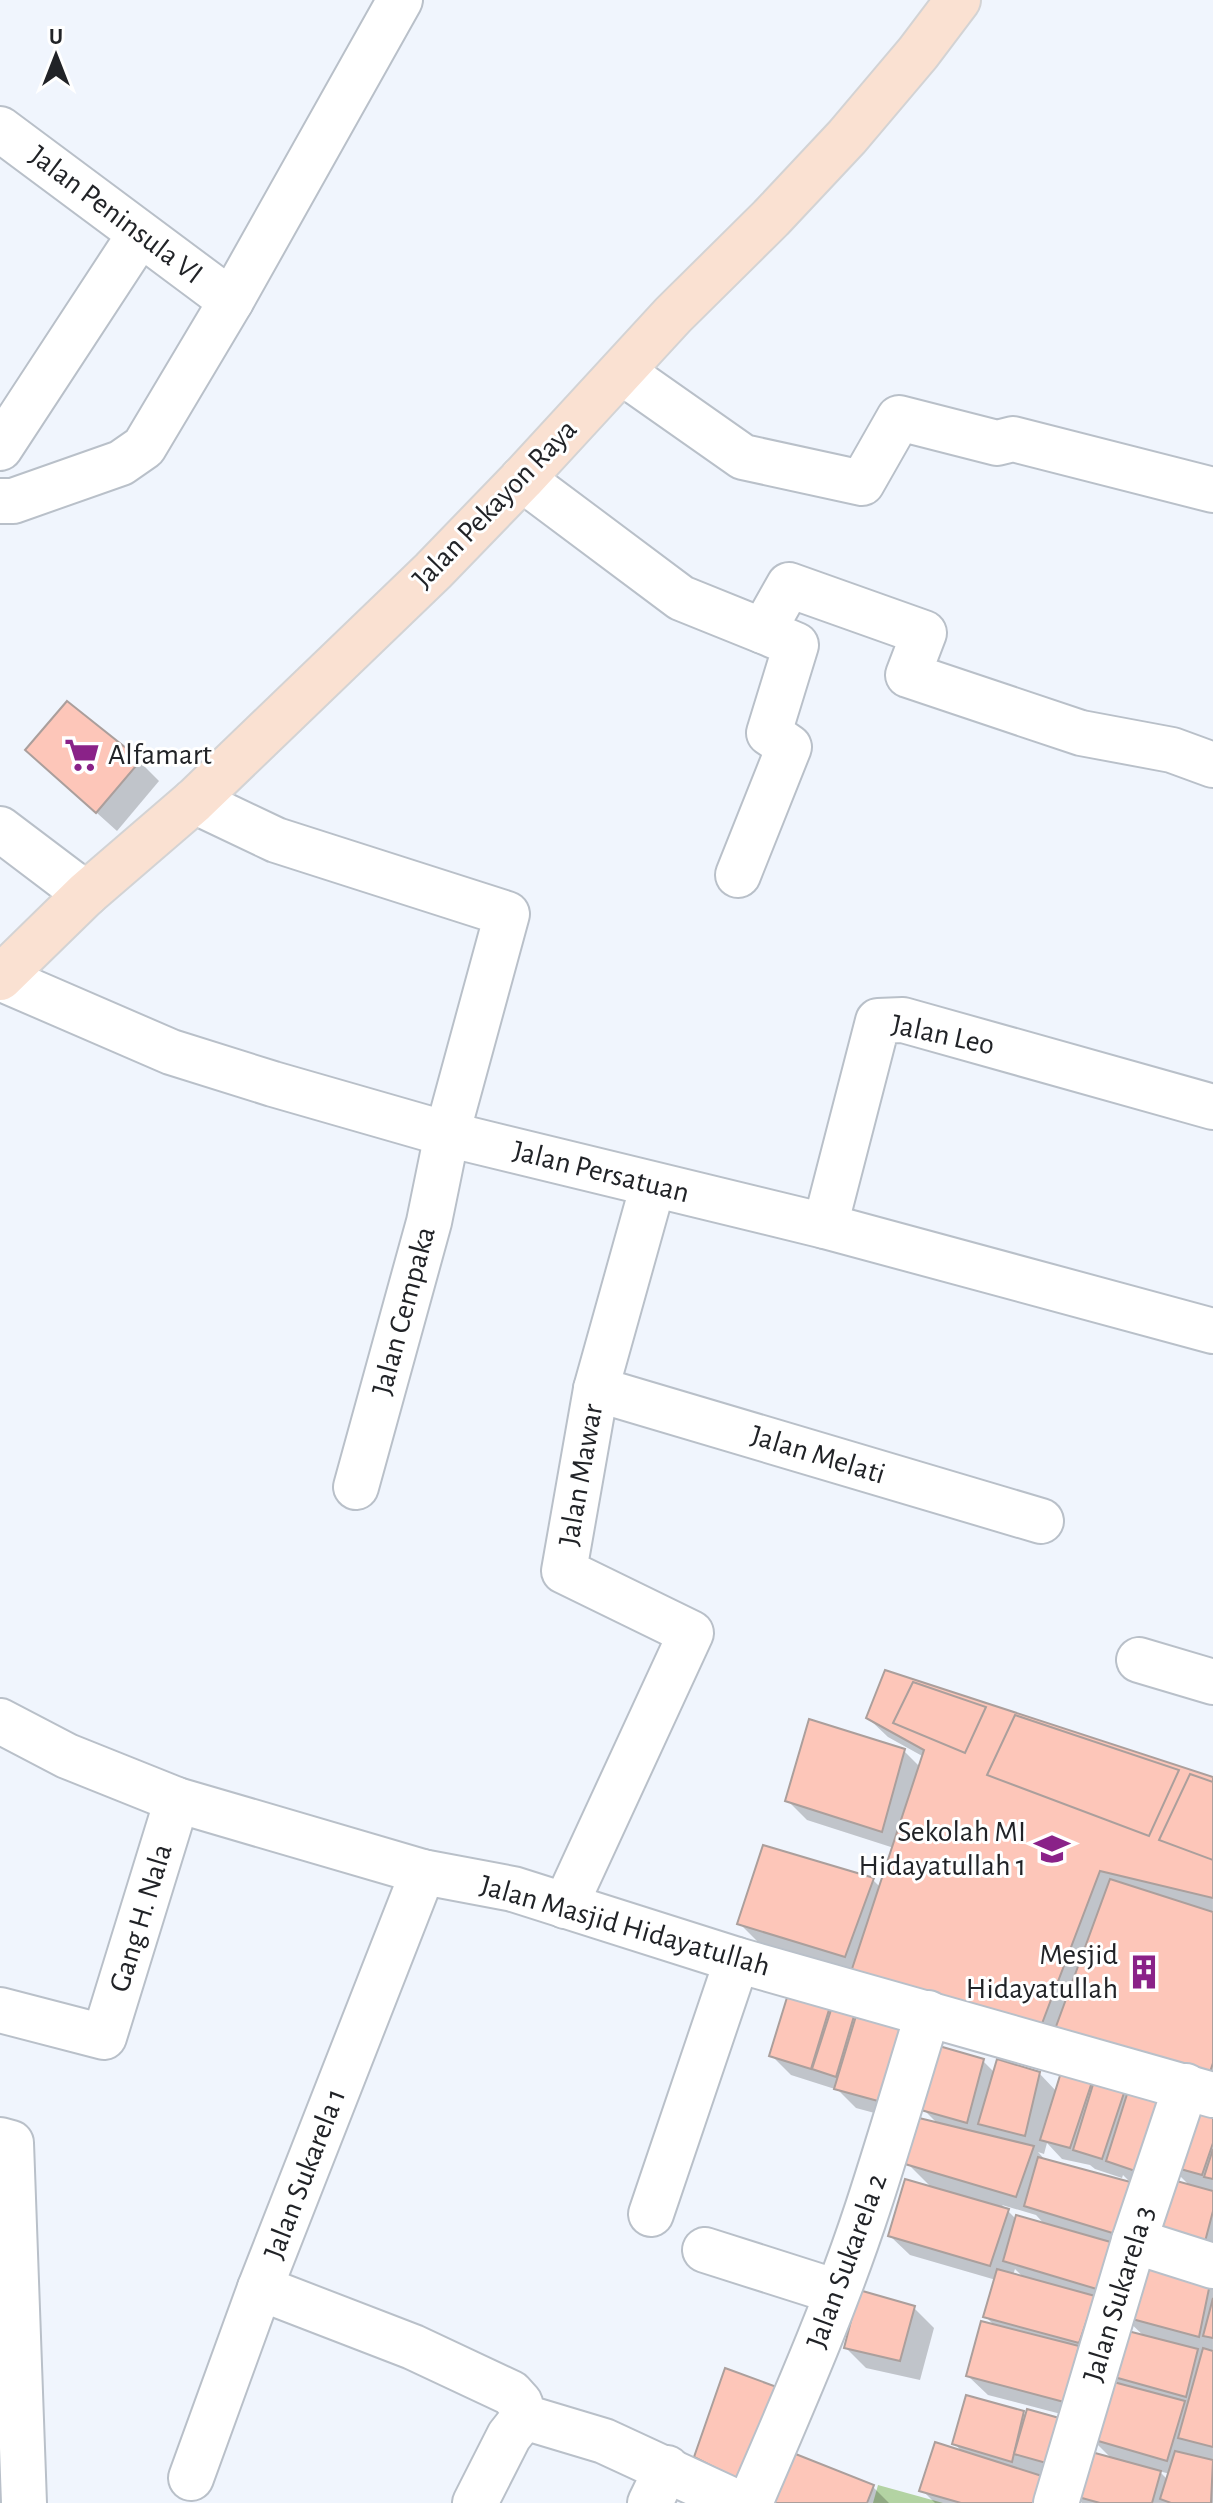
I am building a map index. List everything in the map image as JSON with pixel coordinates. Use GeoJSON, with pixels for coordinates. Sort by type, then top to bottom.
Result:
{"type":"FeatureCollection","features":[{"type":"Feature","properties":{"kind":"main road","name":"Jalan Pekayon Raya"},"geometry":{"type":"LineString","coordinates":[[0,978],[86,894],[194,801],[433,571],[673,315],[847,137],[958,0]]}},
{"type":"Feature","properties":{"kind":"street"},"geometry":{"type":"LineString","coordinates":[[0,501],[13,501],[121,463],[144,447],[231,301],[400,0]]}},
{"type":"Feature","properties":{"kind":"street","name":"Jalan Peninsula VI"},"geometry":{"type":"LineString","coordinates":[[0,129],[231,301]]}},
{"type":"Feature","properties":{"kind":"street"},"geometry":{"type":"LineString","coordinates":[[0,448],[140,234]]}},
{"type":"Feature","properties":{"kind":"street"},"geometry":{"type":"LineString","coordinates":[[622,372],[743,457],[862,483],[899,418],[997,443],[1013,439],[1213,490]]}},
{"type":"Feature","properties":{"kind":"street"},"geometry":{"type":"LineString","coordinates":[[522,479],[681,598],[796,645],[769,733],[789,747],[738,875]]}},
{"type":"Feature","properties":{"kind":"street"},"geometry":{"type":"LineString","coordinates":[[763,631],[789,585],[924,633],[908,675],[1081,733],[1172,750],[1213,765]]}},
{"type":"Feature","properties":{"kind":"street","name":"Jalan Cempaka"},"geometry":{"type":"LineString","coordinates":[[194,801],[276,840],[507,914],[447,1134],[429,1222],[356,1487]]}},
{"type":"Feature","properties":{"kind":"street"},"geometry":{"type":"LineString","coordinates":[[0,829],[86,894]]}},
{"type":"Feature","properties":{"kind":"street","name":"Jalan Persatuan"},"geometry":{"type":"LineString","coordinates":[[0,978],[171,1052],[273,1084],[447,1134],[825,1226],[1213,1331]]}},
{"type":"Feature","properties":{"kind":"street","name":"Jalan Leo"},"geometry":{"type":"LineString","coordinates":[[825,1226],[878,1021],[903,1020],[1213,1107]]}},
{"type":"Feature","properties":{"kind":"street","name":"Jalan Mawar"},"geometry":{"type":"LineString","coordinates":[[565,1906],[691,1633],[564,1571],[596,1389],[653,1185]]}},
{"type":"Feature","properties":{"kind":"street","name":"Jalan Melati"},"geometry":{"type":"LineString","coordinates":[[596,1389],[1041,1521]]}},
{"type":"Feature","properties":{"kind":"street"},"geometry":{"type":"LineString","coordinates":[[1139,1660],[1213,1682]]}},
{"type":"Feature","properties":{"kind":"street","name":"Jalan Masjid Hidayatullah"},"geometry":{"type":"LineString","coordinates":[[0,1721],[67,1756],[177,1800],[423,1872],[513,1889],[737,1960],[1199,2091]]}},
{"type":"Feature","properties":{"kind":"street","name":"Gang H. Nala"},"geometry":{"type":"LineString","coordinates":[[0,2010],[104,2037],[177,1800]]}},
{"type":"Feature","properties":{"kind":"street","name":"Jalan Sukarela 1"},"geometry":{"type":"LineString","coordinates":[[191,2478],[260,2288],[423,1872]]}},
{"type":"Feature","properties":{"kind":"street"},"geometry":{"type":"LineString","coordinates":[[651,2214],[737,1960]]}},
{"type":"Feature","properties":{"kind":"street","name":"Jalan Sukarela 2"},"geometry":{"type":"LineString","coordinates":[[750,2503],[815,2351],[868,2208],[928,2013]]}},
{"type":"Feature","properties":{"kind":"street","name":"Jalan Sukarela 3"},"geometry":{"type":"LineString","coordinates":[[1056,2503],[1134,2241],[1199,2091]]}},
{"type":"Feature","properties":{"kind":"street"},"geometry":{"type":"LineString","coordinates":[[0,2140],[11,2143],[24,2503]]}},
{"type":"Feature","properties":{"kind":"street"},"geometry":{"type":"LineString","coordinates":[[1134,2241],[1213,2266]]}},
{"type":"Feature","properties":{"kind":"street"},"geometry":{"type":"LineString","coordinates":[[705,2250],[837,2292]]}},
{"type":"Feature","properties":{"kind":"street"},"geometry":{"type":"LineString","coordinates":[[260,2288],[413,2347],[511,2393],[520,2403],[524,2417]]}},
{"type":"Feature","properties":{"kind":"street"},"geometry":{"type":"LineString","coordinates":[[524,2417],[604,2441],[658,2486],[738,2503]]}},
{"type":"Feature","properties":{"kind":"street"},"geometry":{"type":"LineString","coordinates":[[475,2503],[509,2436],[524,2417]]}},
{"type":"Feature","properties":{"kind":"green space"},"geometry":{"type":"Polygon","coordinates":[[[878,2485],[943,2503],[873,2503],[878,2485]]]}},
{"type":"Feature","properties":{"kind":"building","name":"Alfamart"},"geometry":{"type":"Polygon","coordinates":[[[67,701],[141,760],[96,813],[25,750],[67,701]]]}},
{"type":"Feature","properties":{"kind":"building","name":"Sekolah MI Hidayatullah 1"},"geometry":{"type":"Polygon","coordinates":[[[885,1670],[1213,1777],[1213,1898],[1100,1871],[1038,2034],[849,1978],[924,1750],[866,1718],[885,1670]]]}},
{"type":"Feature","properties":{"kind":"building"},"geometry":{"type":"Polygon","coordinates":[[[913,1682],[986,1707],[965,1753],[893,1723],[913,1682]]]}},
{"type":"Feature","properties":{"kind":"building"},"geometry":{"type":"Polygon","coordinates":[[[1015,1715],[1179,1770],[1149,1836],[987,1775],[1015,1715]]]}},
{"type":"Feature","properties":{"kind":"building"},"geometry":{"type":"Polygon","coordinates":[[[809,1719],[905,1749],[882,1832],[785,1801],[809,1719]]]}},
{"type":"Feature","properties":{"kind":"building"},"geometry":{"type":"Polygon","coordinates":[[[1190,1774],[1213,1782],[1213,1860],[1159,1840],[1190,1774]]]}},
{"type":"Feature","properties":{"kind":"building"},"geometry":{"type":"Polygon","coordinates":[[[763,1845],[874,1878],[845,1957],[737,1924],[763,1845]]]}},
{"type":"Feature","properties":{"kind":"building","name":"Mesjid Hidayatullah"},"geometry":{"type":"Polygon","coordinates":[[[1110,1879],[1213,1912],[1213,2063],[1208,2078],[1054,2032],[1110,1879]]]}},
{"type":"Feature","properties":{"kind":"building"},"geometry":{"type":"Polygon","coordinates":[[[793,1978],[835,1990],[811,2069],[769,2056],[793,1978]]]}},
{"type":"Feature","properties":{"kind":"building"},"geometry":{"type":"Polygon","coordinates":[[[831,2010],[854,2016],[836,2077],[812,2069],[831,2010]]]}},
{"type":"Feature","properties":{"kind":"building"},"geometry":{"type":"Polygon","coordinates":[[[856,2016],[909,2031],[889,2104],[834,2089],[856,2016]]]}},
{"type":"Feature","properties":{"kind":"building"},"geometry":{"type":"Polygon","coordinates":[[[939,2046],[984,2059],[967,2123],[921,2110],[939,2046]]]}},
{"type":"Feature","properties":{"kind":"building"},"geometry":{"type":"Polygon","coordinates":[[[997,2059],[1040,2072],[1025,2136],[978,2124],[997,2059]]]}},
{"type":"Feature","properties":{"kind":"building"},"geometry":{"type":"Polygon","coordinates":[[[1063,2066],[1094,2076],[1070,2148],[1040,2140],[1063,2066]]]}},
{"type":"Feature","properties":{"kind":"building"},"geometry":{"type":"Polygon","coordinates":[[[1095,2078],[1126,2087],[1102,2159],[1073,2150],[1095,2078]]]}},
{"type":"Feature","properties":{"kind":"building"},"geometry":{"type":"Polygon","coordinates":[[[1129,2088],[1170,2099],[1144,2174],[1106,2161],[1129,2088]]]}},
{"type":"Feature","properties":{"kind":"building"},"geometry":{"type":"Polygon","coordinates":[[[1186,2099],[1213,2106],[1213,2143],[1202,2175],[1166,2165],[1186,2099]]]}},
{"type":"Feature","properties":{"kind":"building"},"geometry":{"type":"Polygon","coordinates":[[[919,2118],[1034,2146],[1016,2197],[905,2164],[919,2118]]]}},
{"type":"Feature","properties":{"kind":"building"},"geometry":{"type":"Polygon","coordinates":[[[1213,2149],[1213,2179],[1204,2177],[1213,2149]]]}},
{"type":"Feature","properties":{"kind":"building"},"geometry":{"type":"Polygon","coordinates":[[[1038,2157],[1134,2183],[1119,2235],[1024,2206],[1038,2157]]]}},
{"type":"Feature","properties":{"kind":"building"},"geometry":{"type":"Polygon","coordinates":[[[1162,2177],[1213,2191],[1213,2211],[1202,2253],[1144,2236],[1162,2177]]]}},
{"type":"Feature","properties":{"kind":"building"},"geometry":{"type":"Polygon","coordinates":[[[905,2179],[1009,2209],[990,2266],[888,2236],[905,2179]]]}},
{"type":"Feature","properties":{"kind":"building"},"geometry":{"type":"Polygon","coordinates":[[[1016,2215],[1114,2243],[1100,2290],[1003,2261],[1016,2215]]]}},
{"type":"Feature","properties":{"kind":"building"},"geometry":{"type":"Polygon","coordinates":[[[1137,2255],[1212,2274],[1199,2337],[1121,2316],[1137,2255]]]}},
{"type":"Feature","properties":{"kind":"building"},"geometry":{"type":"Polygon","coordinates":[[[997,2269],[1095,2296],[1079,2343],[983,2317],[997,2269]]]}},
{"type":"Feature","properties":{"kind":"building"},"geometry":{"type":"Polygon","coordinates":[[[859,2290],[915,2306],[900,2361],[844,2348],[859,2290]]]}},
{"type":"Feature","properties":{"kind":"building"},"geometry":{"type":"Polygon","coordinates":[[[1213,2298],[1213,2338],[1203,2336],[1213,2298]]]}},
{"type":"Feature","properties":{"kind":"building"},"geometry":{"type":"Polygon","coordinates":[[[981,2321],[1079,2346],[1064,2402],[966,2376],[981,2321]]]}},
{"type":"Feature","properties":{"kind":"building"},"geometry":{"type":"Polygon","coordinates":[[[1120,2329],[1198,2349],[1186,2397],[1107,2375],[1120,2329]]]}},
{"type":"Feature","properties":{"kind":"building"},"geometry":{"type":"Polygon","coordinates":[[[1203,2348],[1213,2351],[1213,2447],[1178,2438],[1203,2348]]]}},
{"type":"Feature","properties":{"kind":"building"},"geometry":{"type":"Polygon","coordinates":[[[725,2368],[785,2390],[747,2484],[694,2457],[725,2368]]]}},
{"type":"Feature","properties":{"kind":"building"},"geometry":{"type":"Polygon","coordinates":[[[1106,2380],[1185,2401],[1167,2461],[1088,2438],[1106,2380]]]}},
{"type":"Feature","properties":{"kind":"building"},"geometry":{"type":"Polygon","coordinates":[[[966,2395],[1024,2411],[1012,2462],[952,2444],[966,2395]]]}},
{"type":"Feature","properties":{"kind":"building"},"geometry":{"type":"Polygon","coordinates":[[[1027,2409],[1070,2421],[1057,2466],[1014,2454],[1027,2409]]]}},
{"type":"Feature","properties":{"kind":"building"},"geometry":{"type":"Polygon","coordinates":[[[935,2442],[1045,2477],[1037,2503],[961,2503],[919,2491],[935,2442]]]}},
{"type":"Feature","properties":{"kind":"building"},"geometry":{"type":"Polygon","coordinates":[[[1084,2450],[1161,2471],[1152,2503],[1100,2503],[1071,2495],[1084,2450]]]}},
{"type":"Feature","properties":{"kind":"building"},"geometry":{"type":"Polygon","coordinates":[[[788,2451],[874,2485],[867,2503],[770,2503],[788,2451]]]}},
{"type":"Feature","properties":{"kind":"building"},"geometry":{"type":"Polygon","coordinates":[[[1175,2451],[1213,2460],[1211,2503],[1171,2503],[1160,2499],[1175,2451]]]}},
{"type":"Feature","properties":{"kind":"place","name":"Alfamart"},"geometry":{"type":"Point","coordinates":[82,755]}},
{"type":"Feature","properties":{"kind":"place","name":"Sekolah MI Hidayatullah 1"},"geometry":{"type":"Point","coordinates":[1052,1849]}},
{"type":"Feature","properties":{"kind":"place","name":"Mesjid Hidayatullah"},"geometry":{"type":"Point","coordinates":[1144,1972]}}]}
